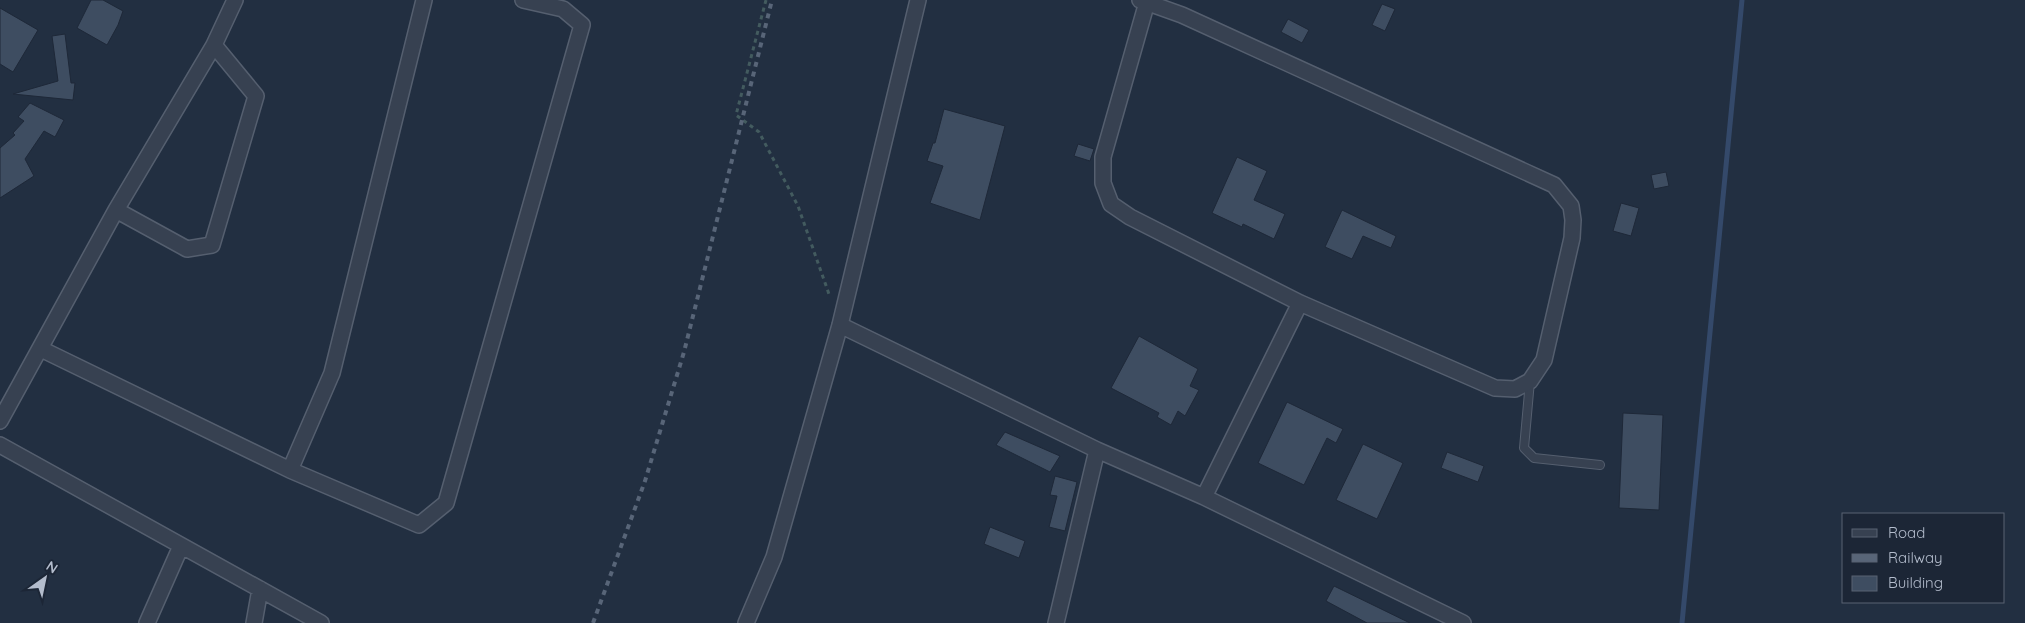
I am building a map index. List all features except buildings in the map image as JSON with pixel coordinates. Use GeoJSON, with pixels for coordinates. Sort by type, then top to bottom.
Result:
{"type":"FeatureCollection","features":[{"type":"Feature","properties":{"kind":"street"},"geometry":{"type":"LineString","coordinates":[[0,421],[116,210],[214,45],[235,0]]}},
{"type":"Feature","properties":{"kind":"street"},"geometry":{"type":"LineString","coordinates":[[290,470],[332,373],[424,0]]}},
{"type":"Feature","properties":{"kind":"street"},"geometry":{"type":"LineString","coordinates":[[41,349],[290,470],[419,526],[446,503],[582,25],[563,10],[523,0]]}},
{"type":"Feature","properties":{"kind":"street"},"geometry":{"type":"LineString","coordinates":[[746,623],[774,557],[840,325],[918,0]]}},
{"type":"Feature","properties":{"kind":"street"},"geometry":{"type":"LineString","coordinates":[[1144,1],[1182,15],[1554,185],[1572,206],[1572,238],[1544,360],[1530,381],[1515,389],[1495,388],[1300,303],[1130,217],[1111,204],[1103,184],[1103,157],[1144,1]]}},
{"type":"Feature","properties":{"kind":"street"},"geometry":{"type":"LineString","coordinates":[[116,210],[187,249],[212,246],[256,96],[214,45]]}},
{"type":"Feature","properties":{"kind":"street"},"geometry":{"type":"LineString","coordinates":[[1204,497],[1300,303]]}},
{"type":"Feature","properties":{"kind":"street"},"geometry":{"type":"LineString","coordinates":[[840,325],[1097,450],[1204,497],[1463,623]]}},
{"type":"Feature","properties":{"kind":"street"},"geometry":{"type":"LineString","coordinates":[[0,445],[320,623]]}},
{"type":"Feature","properties":{"kind":"street"},"geometry":{"type":"LineString","coordinates":[[1056,623],[1097,450]]}},
{"type":"Feature","properties":{"kind":"street"},"geometry":{"type":"LineString","coordinates":[[147,623],[182,546]]}},
{"type":"Feature","properties":{"kind":"street"},"geometry":{"type":"LineString","coordinates":[[254,623],[260,589]]}},
{"type":"Feature","properties":{"kind":"lane"},"geometry":{"type":"LineString","coordinates":[[1530,381],[1524,448],[1534,458],[1600,465]]}},
{"type":"Feature","properties":{"kind":"path"},"geometry":{"type":"LineString","coordinates":[[766,0],[736,114],[759,132],[798,206],[831,300]]}},
{"type":"Feature","properties":{"kind":"waterway"},"geometry":{"type":"LineString","coordinates":[[1682,623],[1742,0]]}},
{"type":"Feature","properties":{"kind":"railway"},"geometry":{"type":"LineString","coordinates":[[593,623],[645,481],[684,352],[772,0]]}}]}
